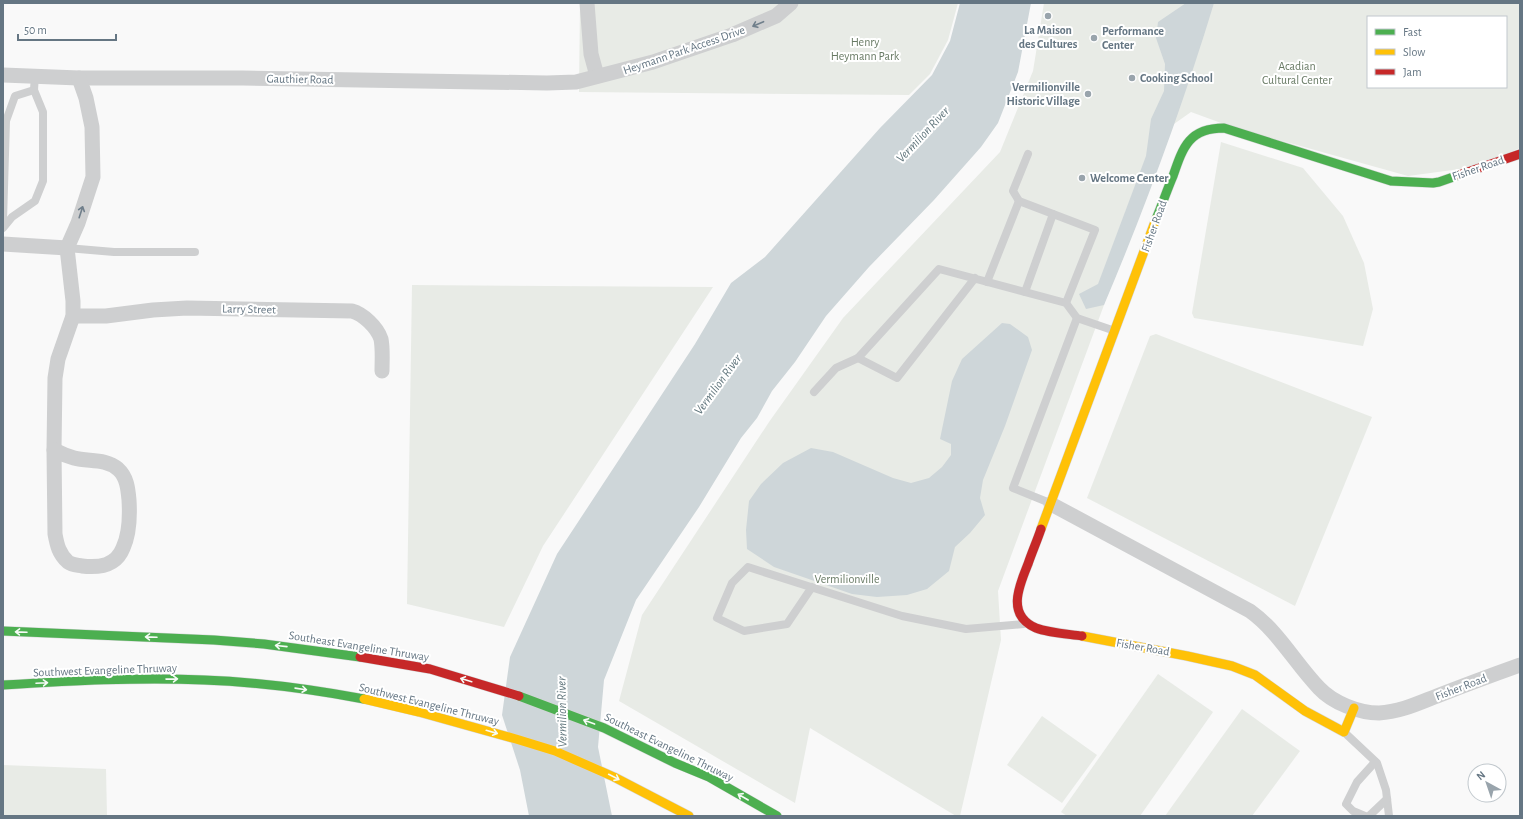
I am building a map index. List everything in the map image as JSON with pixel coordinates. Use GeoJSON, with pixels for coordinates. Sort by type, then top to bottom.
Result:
{"type":"FeatureCollection","features":[{"type":"Feature","properties":{"kind":"main road","name":"Fisher Road"},"geometry":{"type":"LineString","coordinates":[[1344,732],[1305,710],[1255,675],[1232,666],[1187,656],[1037,628],[1028,624],[1022,618],[1018,610],[1017,595],[1019,586],[1051,504],[1181,153],[1190,139],[1201,131],[1216,127],[1232,130],[1391,181],[1407,183],[1440,182],[1520,154]]}},
{"type":"Feature","properties":{"kind":"main road","name":"Southeast Evangeline Thruway"},"geometry":{"type":"LineString","coordinates":[[3,631],[264,644],[346,654],[430,669],[510,694],[604,728],[675,763],[709,777],[777,816]]}},
{"type":"Feature","properties":{"kind":"main road","name":"Southwest Evangeline Thruway"},"geometry":{"type":"LineString","coordinates":[[3,685],[116,680],[182,679],[301,689],[372,701],[400,707],[525,741],[604,772],[689,816]]}},
{"type":"Feature","properties":{"kind":"main road"},"geometry":{"type":"LineString","coordinates":[[1344,732],[1354,708]]}},
{"type":"Feature","properties":{"kind":"street"},"geometry":{"type":"LineString","coordinates":[[587,3],[591,54],[597,76]]}},
{"type":"Feature","properties":{"kind":"street","name":"Heymann Park Access Drive"},"geometry":{"type":"LineString","coordinates":[[597,76],[653,62],[732,35],[776,16],[791,3]]}},
{"type":"Feature","properties":{"kind":"street","name":"Gauthier Road"},"geometry":{"type":"LineString","coordinates":[[3,75],[35,75],[79,78],[242,78],[547,83],[576,82],[597,76]]}},
{"type":"Feature","properties":{"kind":"street"},"geometry":{"type":"LineString","coordinates":[[54,450],[75,458],[103,462],[112,465],[120,470],[126,481],[128,487],[130,515],[127,536],[123,549],[112,562],[102,566],[87,567],[73,565],[62,556],[55,534],[54,450],[55,378],[58,359],[72,316],[73,301],[67,248],[78,223],[93,176],[92,128],[86,98],[79,78]]}},
{"type":"Feature","properties":{"kind":"street"},"geometry":{"type":"LineString","coordinates":[[3,244],[67,248]]}},
{"type":"Feature","properties":{"kind":"street","name":"Larry Street"},"geometry":{"type":"LineString","coordinates":[[72,316],[106,316],[153,310],[187,308],[352,311],[358,313],[366,319],[380,337],[382,371]]}},
{"type":"Feature","properties":{"kind":"street","name":"Fisher Road"},"geometry":{"type":"LineString","coordinates":[[1051,504],[1250,611],[1262,619],[1302,670],[1320,690],[1334,700],[1354,708],[1378,713],[1405,708],[1520,665]]}},
{"type":"Feature","properties":{"kind":"lane"},"geometry":{"type":"LineString","coordinates":[[3,228],[12,217],[34,201],[43,181],[44,112],[34,90],[35,75]]}},
{"type":"Feature","properties":{"kind":"lane"},"geometry":{"type":"LineString","coordinates":[[3,221],[6,121],[15,96],[34,90]]}},
{"type":"Feature","properties":{"kind":"lane"},"geometry":{"type":"LineString","coordinates":[[1028,154],[1014,192],[1019,201],[1095,230],[1066,304]]}},
{"type":"Feature","properties":{"kind":"lane"},"geometry":{"type":"LineString","coordinates":[[987,282],[1019,201]]}},
{"type":"Feature","properties":{"kind":"lane"},"geometry":{"type":"LineString","coordinates":[[1025,292],[1053,214]]}},
{"type":"Feature","properties":{"kind":"lane"},"geometry":{"type":"LineString","coordinates":[[67,248],[114,252],[195,252]]}},
{"type":"Feature","properties":{"kind":"lane"},"geometry":{"type":"LineString","coordinates":[[814,392],[836,368],[858,358],[939,269],[1066,304],[1077,318],[1115,331]]}},
{"type":"Feature","properties":{"kind":"lane"},"geometry":{"type":"LineString","coordinates":[[858,358],[897,378],[975,278]]}},
{"type":"Feature","properties":{"kind":"lane"},"geometry":{"type":"LineString","coordinates":[[1051,504],[1013,488],[1077,318]]}},
{"type":"Feature","properties":{"kind":"lane"},"geometry":{"type":"LineString","coordinates":[[812,587],[787,624],[744,631],[717,618],[732,583],[748,567],[812,587],[902,616],[966,629],[1028,624]]}},
{"type":"Feature","properties":{"kind":"lane"},"geometry":{"type":"LineString","coordinates":[[1344,732],[1375,762],[1386,790],[1389,816]]}},
{"type":"Feature","properties":{"kind":"lane"},"geometry":{"type":"LineString","coordinates":[[1365,816],[1353,811],[1346,804],[1357,782],[1375,762]]}},
{"type":"Feature","properties":{"kind":"lane"},"geometry":{"type":"LineString","coordinates":[[1369,816],[1387,799]]}},
{"type":"Feature","properties":{"kind":"green space","name":"Henry Heymann Park"},"geometry":{"type":"Polygon","coordinates":[[[580,3],[958,3],[948,40],[930,74],[909,95],[579,92],[580,3]]]}},
{"type":"Feature","properties":{"kind":"green space","name":"Vermilionville"},"geometry":{"type":"Polygon","coordinates":[[[1044,3],[1520,3],[1520,148],[1475,167],[1408,176],[1232,127],[1191,112],[1174,124],[1126,210],[1104,305],[998,591],[1001,640],[960,816],[956,816],[810,728],[795,803],[619,701],[642,615],[769,422],[843,318],[1000,152],[1033,71],[1044,3]]]}},
{"type":"Feature","properties":{"kind":"green space"},"geometry":{"type":"Polygon","coordinates":[[[1221,142],[1303,168],[1343,216],[1364,263],[1373,309],[1363,346],[1194,318],[1192,313],[1221,142]]]}},
{"type":"Feature","properties":{"kind":"green space"},"geometry":{"type":"Polygon","coordinates":[[[412,285],[713,287],[543,546],[504,627],[407,604],[412,285]]]}},
{"type":"Feature","properties":{"kind":"green space"},"geometry":{"type":"Polygon","coordinates":[[[1156,334],[1372,417],[1295,606],[1087,498],[1150,336],[1156,334]]]}},
{"type":"Feature","properties":{"kind":"green space"},"geometry":{"type":"Polygon","coordinates":[[[1158,674],[1213,712],[1140,816],[1067,816],[1061,812],[1158,674]]]}},
{"type":"Feature","properties":{"kind":"green space"},"geometry":{"type":"Polygon","coordinates":[[[1242,709],[1300,751],[1252,816],[1165,816],[1242,709]]]}},
{"type":"Feature","properties":{"kind":"green space"},"geometry":{"type":"Polygon","coordinates":[[[1042,716],[1097,755],[1062,803],[1007,765],[1042,716]]]}},
{"type":"Feature","properties":{"kind":"green space"},"geometry":{"type":"Polygon","coordinates":[[[3,765],[106,769],[107,816],[3,816],[3,765]]]}},
{"type":"Feature","properties":{"kind":"water","name":"Vermilion River"},"geometry":{"type":"Polygon","coordinates":[[[960,3],[1031,3],[1018,72],[998,123],[981,147],[934,200],[869,267],[826,316],[795,362],[772,391],[757,418],[741,438],[699,507],[636,600],[604,680],[598,747],[612,816],[529,816],[520,770],[502,715],[510,657],[557,554],[695,344],[731,283],[765,257],[880,128],[932,75],[950,41],[960,3]]]}},
{"type":"Feature","properties":{"kind":"water"},"geometry":{"type":"Polygon","coordinates":[[[1186,3],[1214,3],[1190,79],[1163,155],[1135,230],[1104,305],[1086,309],[1079,294],[1098,284],[1146,156],[1151,119],[1164,91],[1165,64],[1156,38],[1158,22],[1186,3]]]}},
{"type":"Feature","properties":{"kind":"water"},"geometry":{"type":"Polygon","coordinates":[[[1002,323],[1010,324],[1028,337],[1032,350],[1005,426],[983,480],[980,498],[985,515],[970,533],[955,547],[949,571],[927,589],[907,595],[877,597],[852,594],[774,567],[747,549],[746,530],[749,501],[761,484],[783,463],[811,448],[833,452],[893,478],[911,483],[929,478],[942,467],[951,455],[951,444],[940,439],[952,381],[962,359],[1002,323]]]}},
{"type":"Feature","properties":{"kind":"traffic: fast"},"geometry":{"type":"LineString","coordinates":[[1156,219],[1184,148],[1195,136],[1203,131],[1212,129],[1224,128],[1391,181],[1433,183],[1459,175]]}},
{"type":"Feature","properties":{"kind":"traffic: fast"},"geometry":{"type":"LineString","coordinates":[[3,631],[214,640],[264,644],[360,657]]}},
{"type":"Feature","properties":{"kind":"traffic: fast"},"geometry":{"type":"LineString","coordinates":[[3,685],[129,679],[179,679],[244,682],[284,686],[364,699]]}},
{"type":"Feature","properties":{"kind":"traffic: fast"},"geometry":{"type":"LineString","coordinates":[[519,696],[604,728],[675,763],[709,777],[777,816]]}},
{"type":"Feature","properties":{"kind":"traffic: slow"},"geometry":{"type":"LineString","coordinates":[[1041,529],[1156,219]]}},
{"type":"Feature","properties":{"kind":"traffic: slow"},"geometry":{"type":"LineString","coordinates":[[1082,636],[1232,666],[1255,675],[1305,711],[1344,732],[1354,708]]}},
{"type":"Feature","properties":{"kind":"traffic: slow"},"geometry":{"type":"LineString","coordinates":[[364,699],[419,712],[555,751],[614,777],[689,816]]}},
{"type":"Feature","properties":{"kind":"traffic: jam"},"geometry":{"type":"LineString","coordinates":[[1459,175],[1520,154]]}},
{"type":"Feature","properties":{"kind":"traffic: jam"},"geometry":{"type":"LineString","coordinates":[[1041,529],[1021,581],[1017,599],[1021,616],[1027,622],[1041,630],[1082,636]]}},
{"type":"Feature","properties":{"kind":"traffic: jam"},"geometry":{"type":"LineString","coordinates":[[360,657],[430,669],[519,696]]}},
{"type":"Feature","properties":{"kind":"place","name":"La Maison des Cultures"},"geometry":{"type":"Point","coordinates":[1048,16]}},
{"type":"Feature","properties":{"kind":"place","name":"Performance Center"},"geometry":{"type":"Point","coordinates":[1094,38]}},
{"type":"Feature","properties":{"kind":"place","name":"Cooking School"},"geometry":{"type":"Point","coordinates":[1132,78]}},
{"type":"Feature","properties":{"kind":"place","name":"Vermilionville Historic Village"},"geometry":{"type":"Point","coordinates":[1088,94]}},
{"type":"Feature","properties":{"kind":"place","name":"Welcome Center"},"geometry":{"type":"Point","coordinates":[1082,178]}},
{"type":"Feature","properties":{"kind":"park label","name":"Acadian Cultural Center"},"geometry":{"type":"Point","coordinates":[1297,73]}}]}
